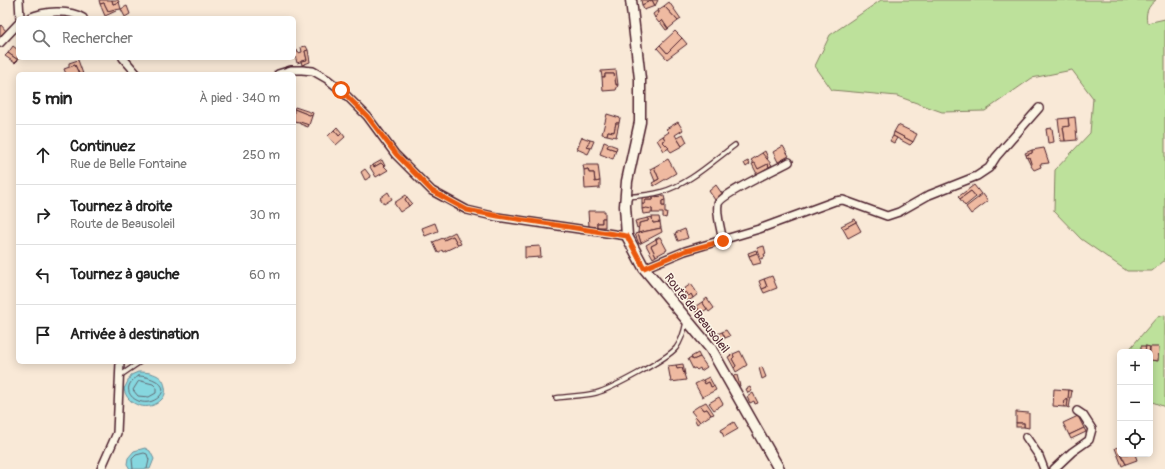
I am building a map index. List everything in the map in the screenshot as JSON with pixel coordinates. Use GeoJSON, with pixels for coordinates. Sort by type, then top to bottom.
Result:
{"type":"FeatureCollection","features":[{"type":"Feature","properties":{"kind":"street"},"geometry":{"type":"LineString","coordinates":[[19,0],[20,16]]}},
{"type":"Feature","properties":{"kind":"street","name":"Route de Beausoleil"},"geometry":{"type":"LineString","coordinates":[[631,0],[640,79],[640,122],[627,181],[625,198],[627,236],[644,268],[711,349],[779,469]]}},
{"type":"Feature","properties":{"kind":"street"},"geometry":{"type":"LineString","coordinates":[[34,16],[57,12],[79,16]]}},
{"type":"Feature","properties":{"kind":"street"},"geometry":{"type":"LineString","coordinates":[[0,43],[16,26]]}},
{"type":"Feature","properties":{"kind":"street"},"geometry":{"type":"LineString","coordinates":[[125,60],[134,72]]}},
{"type":"Feature","properties":{"kind":"street"},"geometry":{"type":"LineString","coordinates":[[284,72],[290,70],[313,71],[327,79],[341,90],[367,116],[396,154],[432,191],[467,210],[627,236]]}},
{"type":"Feature","properties":{"kind":"street"},"geometry":{"type":"LineString","coordinates":[[644,268],[685,251],[723,241],[790,219],[821,205],[835,201],[847,201],[888,216],[899,212],[929,195],[977,176],[989,168],[996,157],[1039,108]]}},
{"type":"Feature","properties":{"kind":"street"},"geometry":{"type":"LineString","coordinates":[[723,241],[718,208],[721,199],[730,192],[789,162]]}},
{"type":"Feature","properties":{"kind":"street"},"geometry":{"type":"LineString","coordinates":[[101,469],[117,433],[120,364]]}},
{"type":"Feature","properties":{"kind":"street"},"geometry":{"type":"LineString","coordinates":[[1054,469],[1072,452],[1089,440],[1092,429],[1083,415],[1077,411]]}},
{"type":"Feature","properties":{"kind":"street"},"geometry":{"type":"LineString","coordinates":[[1026,437],[1039,456],[1044,469]]}},
{"type":"Feature","properties":{"kind":"lane"},"geometry":{"type":"LineString","coordinates":[[625,198],[660,193],[673,188],[687,180],[735,145]]}},
{"type":"Feature","properties":{"kind":"lane"},"geometry":{"type":"LineString","coordinates":[[556,398],[594,394],[608,389],[666,356],[675,349],[682,338],[687,319]]}},
{"type":"Feature","properties":{"kind":"lane"},"geometry":{"type":"LineString","coordinates":[[120,376],[137,364]]}},
{"type":"Feature","properties":{"kind":"green space"},"geometry":{"type":"Polygon","coordinates":[[[881,0],[1156,0],[1148,10],[1146,19],[1147,23],[1165,19],[1165,260],[1152,271],[1127,271],[1081,239],[1054,211],[1055,170],[1090,133],[1093,98],[1072,70],[1032,78],[985,111],[942,112],[897,96],[832,90],[815,66],[830,35],[881,0]]]}},
{"type":"Feature","properties":{"kind":"green space"},"geometry":{"type":"Polygon","coordinates":[[[1165,315],[1165,407],[1153,402],[1153,349],[1130,349],[1157,317],[1165,315]]]}},
{"type":"Feature","properties":{"kind":"water"},"geometry":{"type":"Polygon","coordinates":[[[138,372],[155,375],[162,379],[164,383],[165,395],[157,403],[151,406],[140,406],[130,400],[126,395],[124,389],[131,375],[138,372]]]}},
{"type":"Feature","properties":{"kind":"water"},"geometry":{"type":"Polygon","coordinates":[[[145,448],[150,451],[154,459],[150,469],[130,469],[127,464],[128,458],[134,451],[145,448]]]}},
{"type":"Feature","properties":{"kind":"building"},"geometry":{"type":"Polygon","coordinates":[[[99,0],[112,0],[113,4],[119,2],[121,9],[108,11],[104,3],[100,4],[99,0]]]}},
{"type":"Feature","properties":{"kind":"building"},"geometry":{"type":"Polygon","coordinates":[[[112,0],[118,0],[119,2],[113,4],[112,0]]]}},
{"type":"Feature","properties":{"kind":"building"},"geometry":{"type":"Polygon","coordinates":[[[641,0],[652,0],[642,5],[641,0]]]}},
{"type":"Feature","properties":{"kind":"building"},"geometry":{"type":"Polygon","coordinates":[[[652,0],[658,0],[655,6],[652,0]]]}},
{"type":"Feature","properties":{"kind":"building"},"geometry":{"type":"Polygon","coordinates":[[[652,0],[655,6],[644,10],[642,5],[652,0]]]}},
{"type":"Feature","properties":{"kind":"building"},"geometry":{"type":"Polygon","coordinates":[[[669,2],[681,19],[678,21],[664,6],[669,2]]]}},
{"type":"Feature","properties":{"kind":"building"},"geometry":{"type":"Polygon","coordinates":[[[104,3],[108,11],[115,9],[116,11],[105,16],[100,4],[104,3]]]}},
{"type":"Feature","properties":{"kind":"building"},"geometry":{"type":"Polygon","coordinates":[[[127,6],[130,14],[124,16],[121,9],[127,6]]]}},
{"type":"Feature","properties":{"kind":"building"},"geometry":{"type":"Polygon","coordinates":[[[664,6],[678,21],[668,29],[662,20],[659,23],[655,18],[659,12],[658,10],[664,6]]]}},
{"type":"Feature","properties":{"kind":"building"},"geometry":{"type":"Polygon","coordinates":[[[658,10],[659,12],[655,18],[653,14],[658,10]]]}},
{"type":"Feature","properties":{"kind":"building"},"geometry":{"type":"Polygon","coordinates":[[[662,20],[668,29],[666,30],[660,22],[662,20]]]}},
{"type":"Feature","properties":{"kind":"building"},"geometry":{"type":"Polygon","coordinates":[[[1,25],[6,31],[0,36],[0,26],[1,25]]]}},
{"type":"Feature","properties":{"kind":"building"},"geometry":{"type":"Polygon","coordinates":[[[675,31],[682,38],[667,53],[660,45],[675,31]]]}},
{"type":"Feature","properties":{"kind":"building"},"geometry":{"type":"Polygon","coordinates":[[[682,38],[687,44],[667,59],[657,48],[660,45],[667,53],[682,38]]]}},
{"type":"Feature","properties":{"kind":"building"},"geometry":{"type":"Polygon","coordinates":[[[13,46],[16,48],[16,59],[8,53],[13,46]]]}},
{"type":"Feature","properties":{"kind":"building"},"geometry":{"type":"Polygon","coordinates":[[[306,46],[308,50],[305,51],[307,60],[297,63],[296,50],[298,53],[302,52],[301,47],[306,46]]]}},
{"type":"Feature","properties":{"kind":"building"},"geometry":{"type":"Polygon","coordinates":[[[308,50],[310,62],[302,65],[301,61],[307,60],[305,51],[308,50]]]}},
{"type":"Feature","properties":{"kind":"building"},"geometry":{"type":"Polygon","coordinates":[[[8,53],[18,60],[15,63],[5,56],[8,53]]]}},
{"type":"Feature","properties":{"kind":"building"},"geometry":{"type":"Polygon","coordinates":[[[78,60],[82,72],[78,72],[75,65],[69,67],[69,63],[78,60]]]}},
{"type":"Feature","properties":{"kind":"building"},"geometry":{"type":"Polygon","coordinates":[[[75,65],[78,72],[65,72],[64,69],[75,65]]]}},
{"type":"Feature","properties":{"kind":"building"},"geometry":{"type":"Polygon","coordinates":[[[616,70],[618,85],[616,85],[614,74],[605,74],[605,77],[602,77],[601,71],[616,70]]]}},
{"type":"Feature","properties":{"kind":"building"},"geometry":{"type":"Polygon","coordinates":[[[605,74],[614,74],[616,85],[618,85],[616,90],[603,91],[602,77],[605,77],[605,74]]]}},
{"type":"Feature","properties":{"kind":"building"},"geometry":{"type":"Polygon","coordinates":[[[296,107],[313,113],[312,116],[296,110],[296,107]]]}},
{"type":"Feature","properties":{"kind":"building"},"geometry":{"type":"Polygon","coordinates":[[[296,110],[312,116],[309,125],[296,122],[296,110]]]}},
{"type":"Feature","properties":{"kind":"building"},"geometry":{"type":"Polygon","coordinates":[[[607,114],[620,118],[619,123],[616,123],[614,132],[608,131],[607,135],[602,134],[607,114]]]}},
{"type":"Feature","properties":{"kind":"building"},"geometry":{"type":"Polygon","coordinates":[[[1075,117],[1077,140],[1065,141],[1063,127],[1069,126],[1068,118],[1075,117]]]}},
{"type":"Feature","properties":{"kind":"building"},"geometry":{"type":"Polygon","coordinates":[[[1068,118],[1069,126],[1063,127],[1065,141],[1061,141],[1058,119],[1068,118]]]}},
{"type":"Feature","properties":{"kind":"building"},"geometry":{"type":"Polygon","coordinates":[[[300,122],[309,125],[308,127],[300,124],[300,122]]]}},
{"type":"Feature","properties":{"kind":"building"},"geometry":{"type":"Polygon","coordinates":[[[678,122],[683,130],[675,135],[682,146],[671,152],[662,141],[665,140],[663,136],[669,132],[666,129],[678,122]]]}},
{"type":"Feature","properties":{"kind":"building"},"geometry":{"type":"Polygon","coordinates":[[[616,123],[619,123],[616,137],[607,135],[608,131],[614,132],[616,123]]]}},
{"type":"Feature","properties":{"kind":"building"},"geometry":{"type":"Polygon","coordinates":[[[898,125],[917,134],[913,142],[894,132],[898,125]]]}},
{"type":"Feature","properties":{"kind":"building"},"geometry":{"type":"Polygon","coordinates":[[[337,127],[342,133],[339,136],[334,130],[337,127]]]}},
{"type":"Feature","properties":{"kind":"building"},"geometry":{"type":"Polygon","coordinates":[[[1052,128],[1054,142],[1048,143],[1046,129],[1052,128]]]}},
{"type":"Feature","properties":{"kind":"building"},"geometry":{"type":"Polygon","coordinates":[[[334,130],[339,136],[342,133],[345,137],[336,145],[328,136],[334,130]]]}},
{"type":"Feature","properties":{"kind":"building"},"geometry":{"type":"Polygon","coordinates":[[[894,132],[913,142],[910,145],[893,136],[894,132]]]}},
{"type":"Feature","properties":{"kind":"building"},"geometry":{"type":"Polygon","coordinates":[[[683,134],[687,142],[682,146],[677,138],[683,134]]]}},
{"type":"Feature","properties":{"kind":"building"},"geometry":{"type":"Polygon","coordinates":[[[663,136],[665,140],[662,141],[669,148],[664,151],[657,140],[663,136]]]}},
{"type":"Feature","properties":{"kind":"building"},"geometry":{"type":"Polygon","coordinates":[[[893,136],[897,138],[894,143],[890,141],[893,136]]]}},
{"type":"Feature","properties":{"kind":"building"},"geometry":{"type":"Polygon","coordinates":[[[582,137],[590,140],[586,147],[591,148],[588,154],[577,149],[582,137]]]}},
{"type":"Feature","properties":{"kind":"building"},"geometry":{"type":"Polygon","coordinates":[[[590,140],[594,141],[591,148],[586,147],[590,140]]]}},
{"type":"Feature","properties":{"kind":"building"},"geometry":{"type":"Polygon","coordinates":[[[604,142],[609,144],[607,147],[616,150],[613,159],[600,154],[604,142]]]}},
{"type":"Feature","properties":{"kind":"building"},"geometry":{"type":"Polygon","coordinates":[[[609,144],[617,147],[616,150],[607,147],[609,144]]]}},
{"type":"Feature","properties":{"kind":"building"},"geometry":{"type":"Polygon","coordinates":[[[783,146],[789,156],[778,162],[773,152],[783,146]]]}},
{"type":"Feature","properties":{"kind":"building"},"geometry":{"type":"Polygon","coordinates":[[[1044,148],[1049,163],[1040,164],[1041,167],[1034,170],[1031,166],[1029,157],[1027,158],[1026,155],[1032,153],[1032,150],[1044,148]]]}},
{"type":"Feature","properties":{"kind":"building"},"geometry":{"type":"Polygon","coordinates":[[[1032,150],[1032,153],[1026,155],[1025,153],[1032,150]]]}},
{"type":"Feature","properties":{"kind":"building"},"geometry":{"type":"Polygon","coordinates":[[[765,151],[768,158],[766,160],[762,153],[765,151]]]}},
{"type":"Feature","properties":{"kind":"building"},"geometry":{"type":"Polygon","coordinates":[[[762,153],[772,165],[769,167],[768,164],[758,169],[751,160],[762,153]]]}},
{"type":"Feature","properties":{"kind":"building"},"geometry":{"type":"Polygon","coordinates":[[[1029,157],[1031,163],[1031,166],[1027,158],[1029,157]]]}},
{"type":"Feature","properties":{"kind":"building"},"geometry":{"type":"Polygon","coordinates":[[[668,159],[676,173],[654,186],[652,183],[659,179],[654,167],[668,159]]]}},
{"type":"Feature","properties":{"kind":"building"},"geometry":{"type":"Polygon","coordinates":[[[382,160],[385,166],[383,167],[381,163],[374,167],[373,165],[382,160]]]}},
{"type":"Feature","properties":{"kind":"building"},"geometry":{"type":"Polygon","coordinates":[[[748,161],[750,164],[746,167],[744,163],[748,161]]]}},
{"type":"Feature","properties":{"kind":"building"},"geometry":{"type":"Polygon","coordinates":[[[381,163],[388,170],[376,177],[370,167],[373,165],[374,167],[381,163]]]}},
{"type":"Feature","properties":{"kind":"building"},"geometry":{"type":"Polygon","coordinates":[[[755,163],[758,169],[768,164],[769,167],[757,174],[752,164],[755,163]]]}},
{"type":"Feature","properties":{"kind":"building"},"geometry":{"type":"Polygon","coordinates":[[[583,165],[598,165],[600,181],[595,182],[594,173],[589,173],[588,169],[584,170],[583,165]]]}},
{"type":"Feature","properties":{"kind":"building"},"geometry":{"type":"Polygon","coordinates":[[[654,167],[659,179],[655,181],[650,169],[654,167]]]}},
{"type":"Feature","properties":{"kind":"building"},"geometry":{"type":"Polygon","coordinates":[[[365,169],[371,177],[365,180],[361,172],[365,169]]]}},
{"type":"Feature","properties":{"kind":"building"},"geometry":{"type":"Polygon","coordinates":[[[588,169],[589,173],[594,173],[595,182],[600,181],[600,188],[585,189],[584,170],[588,169]]]}},
{"type":"Feature","properties":{"kind":"building"},"geometry":{"type":"Polygon","coordinates":[[[716,185],[723,195],[715,200],[709,191],[716,185]]]}},
{"type":"Feature","properties":{"kind":"building"},"geometry":{"type":"Polygon","coordinates":[[[974,185],[981,194],[976,197],[971,191],[960,199],[958,197],[974,185]]]}},
{"type":"Feature","properties":{"kind":"building"},"geometry":{"type":"Polygon","coordinates":[[[971,191],[976,197],[965,206],[960,199],[971,191]]]}},
{"type":"Feature","properties":{"kind":"building"},"geometry":{"type":"Polygon","coordinates":[[[388,192],[392,199],[384,204],[380,198],[388,192]]]}},
{"type":"Feature","properties":{"kind":"building"},"geometry":{"type":"Polygon","coordinates":[[[983,194],[988,201],[971,214],[966,207],[983,194]]]}},
{"type":"Feature","properties":{"kind":"building"},"geometry":{"type":"Polygon","coordinates":[[[406,195],[407,197],[405,199],[409,206],[400,212],[394,203],[406,195]]]}},
{"type":"Feature","properties":{"kind":"building"},"geometry":{"type":"Polygon","coordinates":[[[664,196],[665,200],[662,201],[662,206],[665,206],[665,213],[667,213],[666,218],[663,217],[663,213],[652,213],[652,209],[642,209],[642,204],[645,204],[645,200],[653,200],[653,197],[664,196]]]}},
{"type":"Feature","properties":{"kind":"building"},"geometry":{"type":"Polygon","coordinates":[[[407,197],[412,203],[409,206],[405,199],[407,197]]]}},
{"type":"Feature","properties":{"kind":"building"},"geometry":{"type":"Polygon","coordinates":[[[642,197],[653,197],[653,200],[645,200],[645,204],[642,204],[642,197]]]}},
{"type":"Feature","properties":{"kind":"building"},"geometry":{"type":"Polygon","coordinates":[[[665,200],[665,206],[662,206],[662,201],[665,200]]]}},
{"type":"Feature","properties":{"kind":"building"},"geometry":{"type":"Polygon","coordinates":[[[642,209],[652,209],[652,213],[643,214],[642,209]]]}},
{"type":"Feature","properties":{"kind":"building"},"geometry":{"type":"Polygon","coordinates":[[[588,211],[605,211],[605,218],[602,218],[602,223],[597,223],[597,227],[589,227],[588,211]]]}},
{"type":"Feature","properties":{"kind":"building"},"geometry":{"type":"Polygon","coordinates":[[[652,217],[653,223],[660,222],[661,228],[638,233],[639,223],[648,221],[648,218],[652,217]]]}},
{"type":"Feature","properties":{"kind":"building"},"geometry":{"type":"Polygon","coordinates":[[[652,217],[659,217],[660,222],[653,223],[652,217]]]}},
{"type":"Feature","properties":{"kind":"building"},"geometry":{"type":"Polygon","coordinates":[[[602,218],[605,218],[605,227],[597,227],[597,223],[602,223],[602,218]]]}},
{"type":"Feature","properties":{"kind":"building"},"geometry":{"type":"Polygon","coordinates":[[[648,218],[648,221],[639,223],[639,227],[637,228],[635,221],[648,218]]]}},
{"type":"Feature","properties":{"kind":"building"},"geometry":{"type":"Polygon","coordinates":[[[855,219],[856,222],[843,229],[841,226],[855,219]]]}},
{"type":"Feature","properties":{"kind":"building"},"geometry":{"type":"Polygon","coordinates":[[[856,222],[861,231],[848,238],[843,229],[856,222]]]}},
{"type":"Feature","properties":{"kind":"building"},"geometry":{"type":"Polygon","coordinates":[[[435,223],[438,231],[425,236],[422,228],[435,223]]]}},
{"type":"Feature","properties":{"kind":"building"},"geometry":{"type":"Polygon","coordinates":[[[661,228],[662,232],[641,243],[638,233],[661,228]]]}},
{"type":"Feature","properties":{"kind":"building"},"geometry":{"type":"Polygon","coordinates":[[[685,229],[688,238],[678,241],[675,233],[685,229]]]}},
{"type":"Feature","properties":{"kind":"building"},"geometry":{"type":"Polygon","coordinates":[[[455,232],[461,244],[458,245],[453,236],[444,240],[443,238],[455,232]]]}},
{"type":"Feature","properties":{"kind":"building"},"geometry":{"type":"Polygon","coordinates":[[[638,233],[641,243],[639,244],[635,234],[638,233]]]}},
{"type":"Feature","properties":{"kind":"building"},"geometry":{"type":"Polygon","coordinates":[[[453,236],[458,245],[443,252],[442,250],[438,253],[433,242],[443,238],[444,240],[453,236]]]}},
{"type":"Feature","properties":{"kind":"building"},"geometry":{"type":"Polygon","coordinates":[[[660,237],[667,250],[656,256],[651,246],[657,243],[656,239],[660,237]]]}},
{"type":"Feature","properties":{"kind":"building"},"geometry":{"type":"Polygon","coordinates":[[[656,239],[657,243],[651,246],[656,256],[653,258],[646,245],[656,239]]]}},
{"type":"Feature","properties":{"kind":"building"},"geometry":{"type":"Polygon","coordinates":[[[540,246],[541,257],[525,258],[525,247],[540,246]]]}},
{"type":"Feature","properties":{"kind":"building"},"geometry":{"type":"Polygon","coordinates":[[[764,246],[766,254],[764,254],[765,257],[761,259],[757,248],[764,246]]]}},
{"type":"Feature","properties":{"kind":"building"},"geometry":{"type":"Polygon","coordinates":[[[756,250],[757,253],[749,256],[748,253],[756,250]]]}},
{"type":"Feature","properties":{"kind":"building"},"geometry":{"type":"Polygon","coordinates":[[[757,253],[761,263],[753,265],[749,256],[757,253]]]}},
{"type":"Feature","properties":{"kind":"building"},"geometry":{"type":"Polygon","coordinates":[[[772,276],[777,288],[764,293],[762,289],[767,287],[764,279],[772,276]]]}},
{"type":"Feature","properties":{"kind":"building"},"geometry":{"type":"Polygon","coordinates":[[[764,279],[767,287],[762,289],[759,281],[764,279]]]}},
{"type":"Feature","properties":{"kind":"building"},"geometry":{"type":"Polygon","coordinates":[[[691,284],[698,294],[693,298],[691,294],[689,296],[685,292],[683,294],[681,291],[691,284]]]}},
{"type":"Feature","properties":{"kind":"building"},"geometry":{"type":"Polygon","coordinates":[[[685,292],[689,296],[691,294],[693,298],[688,301],[683,294],[685,292]]]}},
{"type":"Feature","properties":{"kind":"building"},"geometry":{"type":"Polygon","coordinates":[[[707,298],[714,308],[709,312],[702,302],[707,298]]]}},
{"type":"Feature","properties":{"kind":"building"},"geometry":{"type":"Polygon","coordinates":[[[702,302],[707,309],[698,315],[696,312],[699,309],[696,306],[702,302]]]}},
{"type":"Feature","properties":{"kind":"building"},"geometry":{"type":"Polygon","coordinates":[[[696,306],[699,309],[696,312],[693,308],[696,306]]]}},
{"type":"Feature","properties":{"kind":"building"},"geometry":{"type":"Polygon","coordinates":[[[726,330],[730,336],[725,338],[722,332],[726,330]]]}},
{"type":"Feature","properties":{"kind":"building"},"geometry":{"type":"Polygon","coordinates":[[[722,332],[725,338],[719,342],[715,335],[722,332]]]}},
{"type":"Feature","properties":{"kind":"building"},"geometry":{"type":"Polygon","coordinates":[[[1141,346],[1146,346],[1146,349],[1141,349],[1141,346]]]}},
{"type":"Feature","properties":{"kind":"building"},"geometry":{"type":"Polygon","coordinates":[[[1146,346],[1150,347],[1150,349],[1146,349],[1146,346]]]}},
{"type":"Feature","properties":{"kind":"building"},"geometry":{"type":"Polygon","coordinates":[[[1150,347],[1159,347],[1158,361],[1153,360],[1153,349],[1150,349],[1150,347]]]}},
{"type":"Feature","properties":{"kind":"building"},"geometry":{"type":"Polygon","coordinates":[[[740,351],[747,365],[736,372],[734,368],[736,366],[732,359],[734,357],[733,354],[740,351]]]}},
{"type":"Feature","properties":{"kind":"building"},"geometry":{"type":"Polygon","coordinates":[[[698,353],[700,357],[693,360],[691,357],[698,353]]]}},
{"type":"Feature","properties":{"kind":"building"},"geometry":{"type":"Polygon","coordinates":[[[733,354],[734,357],[732,359],[736,366],[734,368],[728,357],[733,354]]]}},
{"type":"Feature","properties":{"kind":"building"},"geometry":{"type":"Polygon","coordinates":[[[691,357],[693,360],[700,357],[707,367],[701,371],[700,368],[697,370],[695,368],[693,369],[688,359],[691,357]]]}},
{"type":"Feature","properties":{"kind":"building"},"geometry":{"type":"Polygon","coordinates":[[[683,364],[685,375],[683,375],[682,368],[677,369],[676,365],[683,364]]]}},
{"type":"Feature","properties":{"kind":"building"},"geometry":{"type":"Polygon","coordinates":[[[676,365],[677,369],[682,368],[686,380],[671,382],[668,366],[676,365]]]}},
{"type":"Feature","properties":{"kind":"building"},"geometry":{"type":"Polygon","coordinates":[[[762,367],[766,377],[762,379],[759,368],[762,367]]]}},
{"type":"Feature","properties":{"kind":"building"},"geometry":{"type":"Polygon","coordinates":[[[737,375],[740,386],[737,387],[733,376],[737,375]]]}},
{"type":"Feature","properties":{"kind":"building"},"geometry":{"type":"Polygon","coordinates":[[[709,377],[714,386],[711,387],[709,382],[705,384],[703,380],[709,377]]]}},
{"type":"Feature","properties":{"kind":"building"},"geometry":{"type":"Polygon","coordinates":[[[703,380],[705,384],[709,382],[711,387],[714,386],[716,390],[702,397],[695,384],[703,380]]]}},
{"type":"Feature","properties":{"kind":"building"},"geometry":{"type":"Polygon","coordinates":[[[750,387],[752,391],[748,393],[746,389],[750,387]]]}},
{"type":"Feature","properties":{"kind":"building"},"geometry":{"type":"Polygon","coordinates":[[[1054,389],[1069,390],[1068,400],[1065,400],[1064,407],[1053,406],[1054,389]]]}},
{"type":"Feature","properties":{"kind":"building"},"geometry":{"type":"Polygon","coordinates":[[[1069,390],[1072,391],[1069,408],[1067,407],[1069,390]]]}},
{"type":"Feature","properties":{"kind":"building"},"geometry":{"type":"Polygon","coordinates":[[[753,393],[758,403],[755,404],[754,401],[750,403],[747,397],[753,393]]]}},
{"type":"Feature","properties":{"kind":"building"},"geometry":{"type":"Polygon","coordinates":[[[719,397],[723,404],[714,410],[709,403],[719,397]]]}},
{"type":"Feature","properties":{"kind":"building"},"geometry":{"type":"Polygon","coordinates":[[[1065,400],[1068,400],[1067,407],[1064,407],[1065,400]]]}},
{"type":"Feature","properties":{"kind":"building"},"geometry":{"type":"Polygon","coordinates":[[[706,402],[714,414],[711,415],[707,409],[704,410],[700,405],[706,402]]]}},
{"type":"Feature","properties":{"kind":"building"},"geometry":{"type":"Polygon","coordinates":[[[700,405],[704,410],[707,409],[711,415],[700,422],[691,411],[700,405]]]}},
{"type":"Feature","properties":{"kind":"building"},"geometry":{"type":"Polygon","coordinates":[[[1016,412],[1029,413],[1029,428],[1024,427],[1024,423],[1016,423],[1016,412]]]}},
{"type":"Feature","properties":{"kind":"building"},"geometry":{"type":"Polygon","coordinates":[[[1078,416],[1084,428],[1069,435],[1063,423],[1078,416]]]}},
{"type":"Feature","properties":{"kind":"building"},"geometry":{"type":"Polygon","coordinates":[[[696,417],[700,422],[697,424],[694,418],[696,417]]]}},
{"type":"Feature","properties":{"kind":"building"},"geometry":{"type":"Polygon","coordinates":[[[734,422],[738,429],[724,437],[721,430],[734,422]]]}},
{"type":"Feature","properties":{"kind":"building"},"geometry":{"type":"Polygon","coordinates":[[[1016,423],[1024,423],[1024,427],[1016,427],[1016,423]]]}},
{"type":"Feature","properties":{"kind":"building"},"geometry":{"type":"Polygon","coordinates":[[[1084,428],[1086,432],[1071,439],[1069,435],[1084,428]]]}},
{"type":"Feature","properties":{"kind":"building"},"geometry":{"type":"Polygon","coordinates":[[[1118,457],[1122,457],[1126,464],[1122,466],[1118,457]]]}},
{"type":"Feature","properties":{"kind":"building"},"geometry":{"type":"Polygon","coordinates":[[[1122,457],[1136,457],[1137,460],[1126,464],[1122,457]]]}},
{"type":"Feature","properties":{"kind":"route"},"geometry":{"type":"LineString","coordinates":[[341,90],[367,116],[396,154],[432,191],[467,210],[627,236],[644,268],[685,251],[723,241]]}}]}
